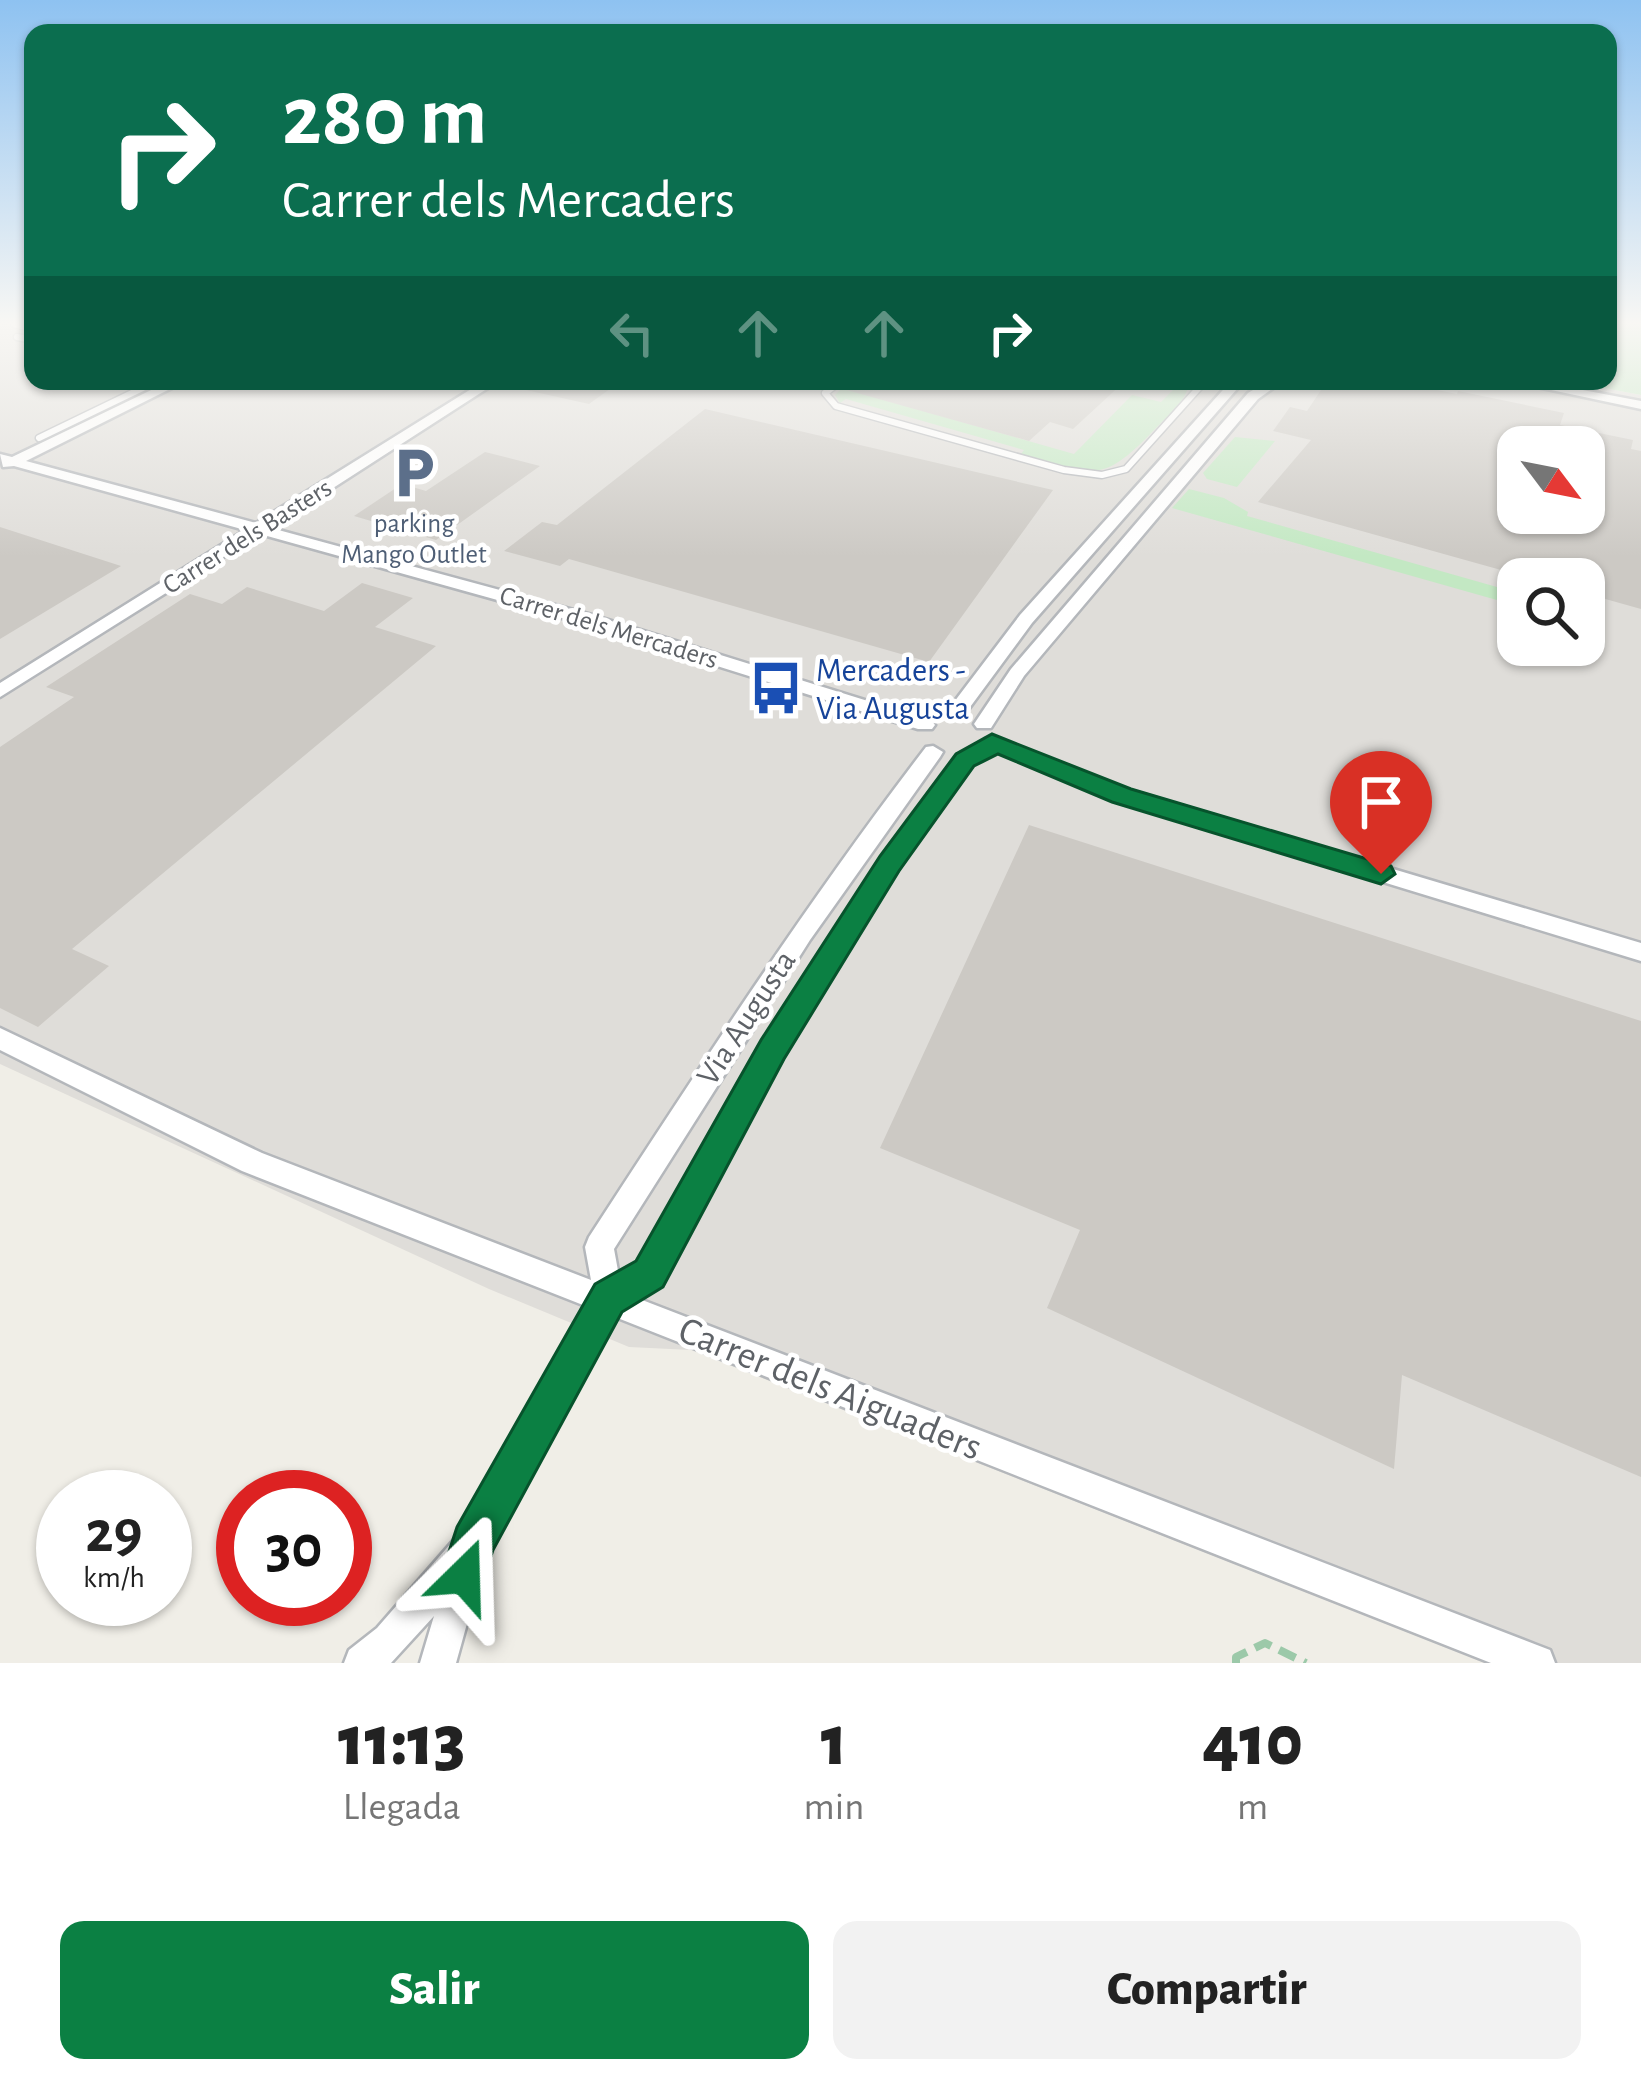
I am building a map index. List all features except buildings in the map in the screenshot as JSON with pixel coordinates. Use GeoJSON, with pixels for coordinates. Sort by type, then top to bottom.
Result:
{"type":"FeatureCollection","features":[{"type":"Feature","properties":{"kind":"street"},"geometry":{"type":"LineString","coordinates":[[4,463],[136,402]]}},
{"type":"Feature","properties":{"kind":"street","name":"Carrer dels Basters"},"geometry":{"type":"LineString","coordinates":[[0,691],[461,402]]}},
{"type":"Feature","properties":{"kind":"street"},"geometry":{"type":"LineString","coordinates":[[1220,402],[1026,619],[955,714],[925,725],[922,739],[933,752],[965,760],[987,751],[988,733],[1017,673],[1248,402]]}},
{"type":"Feature","properties":{"kind":"street","name":"Carrer dels Mercaders"},"geometry":{"type":"LineString","coordinates":[[4,463],[261,526],[586,619],[925,725]]}},
{"type":"Feature","properties":{"kind":"street"},"geometry":{"type":"LineString","coordinates":[[955,714],[1122,795],[1641,952]]}},
{"type":"Feature","properties":{"kind":"street","name":"Via Augusta"},"geometry":{"type":"LineString","coordinates":[[609,1298],[598,1247],[788,950],[854,853],[933,752]]}},
{"type":"Feature","properties":{"kind":"street","name":"Via Augusta"},"geometry":{"type":"LineString","coordinates":[[362,1663],[390,1641],[473,1542],[609,1298],[650,1274],[783,1032],[890,864],[965,760]]}},
{"type":"Feature","properties":{"kind":"street","name":"Carrer dels Aiguaders"},"geometry":{"type":"LineString","coordinates":[[0,1038],[251,1162],[1537,1663]]}},
{"type":"Feature","properties":{"kind":"street","name":"Via Augusta"},"geometry":{"type":"LineString","coordinates":[[438,1663],[473,1542]]}},
{"type":"Feature","properties":{"kind":"lane"},"geometry":{"type":"LineString","coordinates":[[39,438],[115,402]]}},
{"type":"Feature","properties":{"kind":"lane"},"geometry":{"type":"LineString","coordinates":[[832,402],[1064,470],[1102,475],[1126,469],[1187,402]]}},
{"type":"Feature","properties":{"kind":"path"},"geometry":{"type":"LineString","coordinates":[[1236,1663],[1236,1657],[1265,1643],[1306,1663]]}},
{"type":"Feature","properties":{"kind":"shaded area"},"geometry":{"type":"Polygon","coordinates":[[[0,402],[1641,402],[1641,1663],[1486,1663],[691,1350],[629,1347],[489,1289],[0,1064],[0,402]]]}},
{"type":"Feature","properties":{"kind":"green space"},"geometry":{"type":"Polygon","coordinates":[[[855,402],[890,402],[1074,454],[1126,402],[1180,402],[1123,459],[1109,467],[1082,470],[855,402]]]}},
{"type":"Feature","properties":{"kind":"green space"},"geometry":{"type":"Polygon","coordinates":[[[1235,437],[1275,441],[1237,487],[1207,479],[1203,473],[1235,437]]]}},
{"type":"Feature","properties":{"kind":"green space"},"geometry":{"type":"Polygon","coordinates":[[[1189,489],[1224,498],[1248,512],[1247,516],[1497,587],[1497,600],[1172,508],[1189,489]]]}},
{"type":"Feature","properties":{"kind":"place","name":"parking Mango Outlet"},"geometry":{"type":"Point","coordinates":[414,473]}},
{"type":"Feature","properties":{"kind":"place","name":"Mercaders - Via Augusta"},"geometry":{"type":"Point","coordinates":[776,688]}},
{"type":"Feature","properties":{"kind":"route"},"geometry":{"type":"LineString","coordinates":[[464,1576],[473,1542],[609,1298],[650,1274],[772,1050],[890,864],[965,760],[987,751],[992,742],[1122,795],[1381,874]]}}]}
